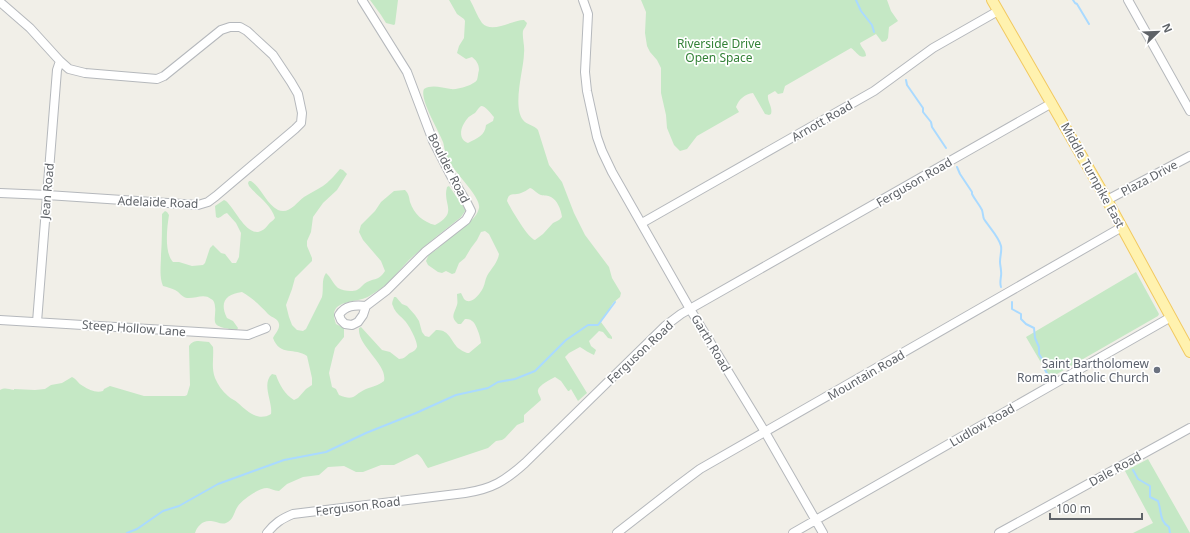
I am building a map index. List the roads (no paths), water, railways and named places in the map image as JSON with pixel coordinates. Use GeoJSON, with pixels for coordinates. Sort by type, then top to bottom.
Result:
{"type":"FeatureCollection","features":[{"type":"Feature","properties":{"kind":"main road","name":"Middle Turnpike East"},"geometry":{"type":"LineString","coordinates":[[992,0],[1107,200],[1190,352]]}},
{"type":"Feature","properties":{"kind":"street","name":"Boulder Road"},"geometry":{"type":"LineString","coordinates":[[362,0],[407,72],[433,141],[471,211],[466,220],[425,252],[387,290],[366,306]]}},
{"type":"Feature","properties":{"kind":"street","name":"Garth Road"},"geometry":{"type":"LineString","coordinates":[[582,0],[588,14],[585,72],[587,91],[597,137],[602,151],[612,172],[690,309],[765,432],[823,533]]}},
{"type":"Feature","properties":{"kind":"street"},"geometry":{"type":"LineString","coordinates":[[1128,0],[1190,111]]}},
{"type":"Feature","properties":{"kind":"street"},"geometry":{"type":"LineString","coordinates":[[0,2],[30,28],[60,61]]}},
{"type":"Feature","properties":{"kind":"street","name":"Arnott Road"},"geometry":{"type":"LineString","coordinates":[[642,224],[874,91],[932,48],[998,11]]}},
{"type":"Feature","properties":{"kind":"street","name":"Adelaide Road"},"geometry":{"type":"LineString","coordinates":[[0,193],[198,205],[208,202],[216,196],[301,123],[302,113],[298,94],[291,82],[273,55],[247,31],[240,27],[230,26],[221,30],[164,76],[157,79],[86,73],[69,69],[60,61]]}},
{"type":"Feature","properties":{"kind":"street","name":"Jean Road"},"geometry":{"type":"LineString","coordinates":[[37,322],[56,70],[60,61]]}},
{"type":"Feature","properties":{"kind":"street","name":"Ferguson Road"},"geometry":{"type":"LineString","coordinates":[[267,533],[275,523],[293,514],[465,494],[480,491],[497,484],[525,463],[665,326],[690,309],[1052,103]]}},
{"type":"Feature","properties":{"kind":"street","name":"Plaza Drive"},"geometry":{"type":"LineString","coordinates":[[1107,200],[1190,156]]}},
{"type":"Feature","properties":{"kind":"street","name":"Mountain Road"},"geometry":{"type":"LineString","coordinates":[[617,533],[700,470],[1122,227]]}},
{"type":"Feature","properties":{"kind":"street","name":"Ludlow Road"},"geometry":{"type":"LineString","coordinates":[[793,533],[1171,317]]}},
{"type":"Feature","properties":{"kind":"street","name":"Steep Hollow Lane"},"geometry":{"type":"LineString","coordinates":[[0,320],[248,335],[266,328]]}},
{"type":"Feature","properties":{"kind":"street","name":"Dale Road"},"geometry":{"type":"LineString","coordinates":[[999,533],[1190,428]]}},
{"type":"Feature","properties":{"kind":"waterway"},"geometry":{"type":"LineString","coordinates":[[856,0],[861,11],[872,25],[874,32]]}},
{"type":"Feature","properties":{"kind":"waterway"},"geometry":{"type":"LineString","coordinates":[[1073,0],[1089,24]]}},
{"type":"Feature","properties":{"kind":"waterway"},"geometry":{"type":"LineString","coordinates":[[906,80],[907,85],[923,108],[923,112],[931,122],[932,127],[946,148]]}},
{"type":"Feature","properties":{"kind":"waterway"},"geometry":{"type":"LineString","coordinates":[[957,167],[982,210],[984,219],[1000,243],[1001,287]]}},
{"type":"Feature","properties":{"kind":"waterway"},"geometry":{"type":"LineString","coordinates":[[127,533],[137,529],[163,511],[179,506],[218,484],[284,460],[326,452],[366,433],[456,395],[488,388],[498,382],[515,379],[535,371],[566,340],[588,325],[598,325],[615,302]]}},
{"type":"Feature","properties":{"kind":"waterway"},"geometry":{"type":"LineString","coordinates":[[1012,302],[1012,309],[1021,314],[1021,319],[1026,324],[1034,328],[1035,338],[1039,347],[1039,354],[1044,362],[1044,368],[1050,379]]}},
{"type":"Feature","properties":{"kind":"waterway"},"geometry":{"type":"LineString","coordinates":[[1133,470],[1138,479],[1150,486],[1150,497],[1158,501],[1162,519],[1169,527],[1170,533]]}},
{"type":"Feature","properties":{"kind":"place","name":"Saint Bartholomew Roman Catholic Church"},"geometry":{"type":"Point","coordinates":[1157,370]}},
{"type":"Feature","properties":{"kind":"park label","name":"Riverside Drive Open Space"},"geometry":{"type":"Point","coordinates":[719,50]}}]}
